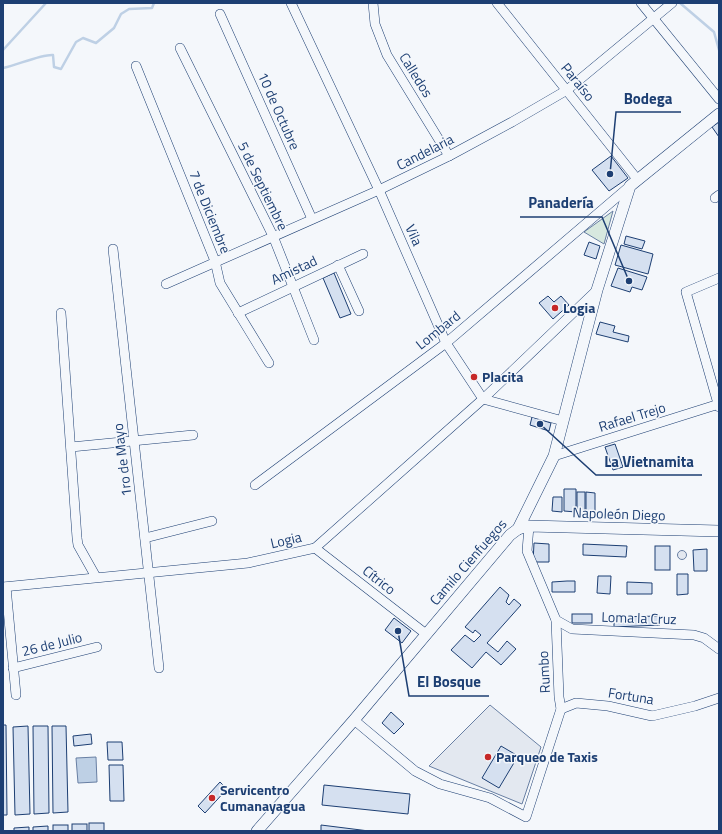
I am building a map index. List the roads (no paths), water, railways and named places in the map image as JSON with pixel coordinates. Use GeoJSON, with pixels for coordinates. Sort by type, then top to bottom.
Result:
{"type":"FeatureCollection","features":[{"type":"Feature","properties":{"kind":"main road"},"geometry":{"type":"LineString","coordinates":[[634,182],[719,114]]}},
{"type":"Feature","properties":{"kind":"main road","name":"Camilo Cienfuegos"},"geometry":{"type":"LineString","coordinates":[[257,831],[354,720],[510,535],[518,529],[554,456],[597,290],[634,182]]}},
{"type":"Feature","properties":{"kind":"main road","name":"Napoleón Diego"},"geometry":{"type":"LineString","coordinates":[[518,529],[529,526],[719,531]]}},
{"type":"Feature","properties":{"kind":"street","name":"Vila"},"geometry":{"type":"LineString","coordinates":[[291,3],[379,190],[446,343],[483,399]]}},
{"type":"Feature","properties":{"kind":"street","name":"Calledos"},"geometry":{"type":"LineString","coordinates":[[373,3],[376,24],[387,55],[449,156]]}},
{"type":"Feature","properties":{"kind":"street","name":"Paraíso"},"geometry":{"type":"LineString","coordinates":[[497,3],[567,90],[634,182]]}},
{"type":"Feature","properties":{"kind":"street"},"geometry":{"type":"LineString","coordinates":[[641,3],[719,99]]}},
{"type":"Feature","properties":{"kind":"street","name":"Candelaria"},"geometry":{"type":"LineString","coordinates":[[166,284],[215,261],[379,190],[449,156],[567,90],[671,4]]}},
{"type":"Feature","properties":{"kind":"street","name":"10 de Octubre"},"geometry":{"type":"LineString","coordinates":[[220,14],[312,219]]}},
{"type":"Feature","properties":{"kind":"street","name":"5 de Septiembre"},"geometry":{"type":"LineString","coordinates":[[180,48],[273,236],[314,340]]}},
{"type":"Feature","properties":{"kind":"street","name":"7 de Diciembre"},"geometry":{"type":"LineString","coordinates":[[136,66],[215,261],[220,283],[269,363]]}},
{"type":"Feature","properties":{"kind":"street","name":"Lombard"},"geometry":{"type":"LineString","coordinates":[[255,485],[446,343],[634,182]]}},
{"type":"Feature","properties":{"kind":"street","name":"1ro de Mayo"},"geometry":{"type":"LineString","coordinates":[[113,249],[159,668]]}},
{"type":"Feature","properties":{"kind":"street","name":"Amistad"},"geometry":{"type":"LineString","coordinates":[[238,313],[292,286],[363,254]]}},
{"type":"Feature","properties":{"kind":"street"},"geometry":{"type":"LineString","coordinates":[[338,265],[359,311]]}},
{"type":"Feature","properties":{"kind":"street"},"geometry":{"type":"LineString","coordinates":[[719,278],[686,292],[719,405]]}},
{"type":"Feature","properties":{"kind":"street","name":"Logia"},"geometry":{"type":"LineString","coordinates":[[5,587],[248,563],[315,548],[483,399],[597,290]]}},
{"type":"Feature","properties":{"kind":"street"},"geometry":{"type":"LineString","coordinates":[[61,313],[77,538],[78,545],[96,577]]}},
{"type":"Feature","properties":{"kind":"street"},"geometry":{"type":"LineString","coordinates":[[483,399],[563,421]]}},
{"type":"Feature","properties":{"kind":"street","name":"Rafael Trejo"},"geometry":{"type":"LineString","coordinates":[[554,456],[719,405]]}},
{"type":"Feature","properties":{"kind":"street"},"geometry":{"type":"LineString","coordinates":[[71,447],[193,435]]}},
{"type":"Feature","properties":{"kind":"street"},"geometry":{"type":"LineString","coordinates":[[145,538],[212,521]]}},
{"type":"Feature","properties":{"kind":"street","name":"Rumbo"},"geometry":{"type":"LineString","coordinates":[[354,720],[415,771],[440,784],[490,798],[526,817],[561,708],[559,696],[556,620],[527,551],[529,526]]}},
{"type":"Feature","properties":{"kind":"street","name":"Cítrico"},"geometry":{"type":"LineString","coordinates":[[315,548],[426,634]]}},
{"type":"Feature","properties":{"kind":"street"},"geometry":{"type":"LineString","coordinates":[[5,587],[16,694]]}},
{"type":"Feature","properties":{"kind":"street","name":"Loma la Cruz"},"geometry":{"type":"LineString","coordinates":[[556,620],[572,629],[694,635],[704,638],[719,649]]}},
{"type":"Feature","properties":{"kind":"street","name":"26 de Julio"},"geometry":{"type":"LineString","coordinates":[[13,668],[97,648]]}},
{"type":"Feature","properties":{"kind":"street","name":"Fortuna"},"geometry":{"type":"LineString","coordinates":[[561,708],[576,703],[608,706],[652,716],[695,706],[719,698]]}},
{"type":"Feature","properties":{"kind":"water"},"geometry":{"type":"Polygon","coordinates":[[[96,757],[97,782],[78,783],[76,758],[96,757]]]}},
{"type":"Feature","properties":{"kind":"waterway"},"geometry":{"type":"LineString","coordinates":[[3,50],[46,3]]}},
{"type":"Feature","properties":{"kind":"waterway"},"geometry":{"type":"LineString","coordinates":[[3,68],[43,56],[53,55],[54,67],[61,69],[76,42],[83,38],[96,43],[114,28],[121,14],[129,9],[152,8],[154,3]]}},
{"type":"Feature","properties":{"kind":"waterway"},"geometry":{"type":"LineString","coordinates":[[680,3],[714,32],[719,50]]}},
{"type":"Feature","properties":{"kind":"place","name":"Bodega"},"geometry":{"type":"Point","coordinates":[610,174]}},
{"type":"Feature","properties":{"kind":"place","name":"Panadería"},"geometry":{"type":"Point","coordinates":[629,281]}},
{"type":"Feature","properties":{"kind":"place","name":"Logia"},"geometry":{"type":"Point","coordinates":[555,308]}},
{"type":"Feature","properties":{"kind":"place","name":"Placita"},"geometry":{"type":"Point","coordinates":[474,377]}},
{"type":"Feature","properties":{"kind":"place","name":"La Vietnamita"},"geometry":{"type":"Point","coordinates":[540,424]}},
{"type":"Feature","properties":{"kind":"place","name":"El Bosque"},"geometry":{"type":"Point","coordinates":[398,631]}},
{"type":"Feature","properties":{"kind":"place","name":"Parqueo de Taxis"},"geometry":{"type":"Point","coordinates":[488,757]}},
{"type":"Feature","properties":{"kind":"place","name":"Servicentro Cumanayagua"},"geometry":{"type":"Point","coordinates":[212,798]}}]}
